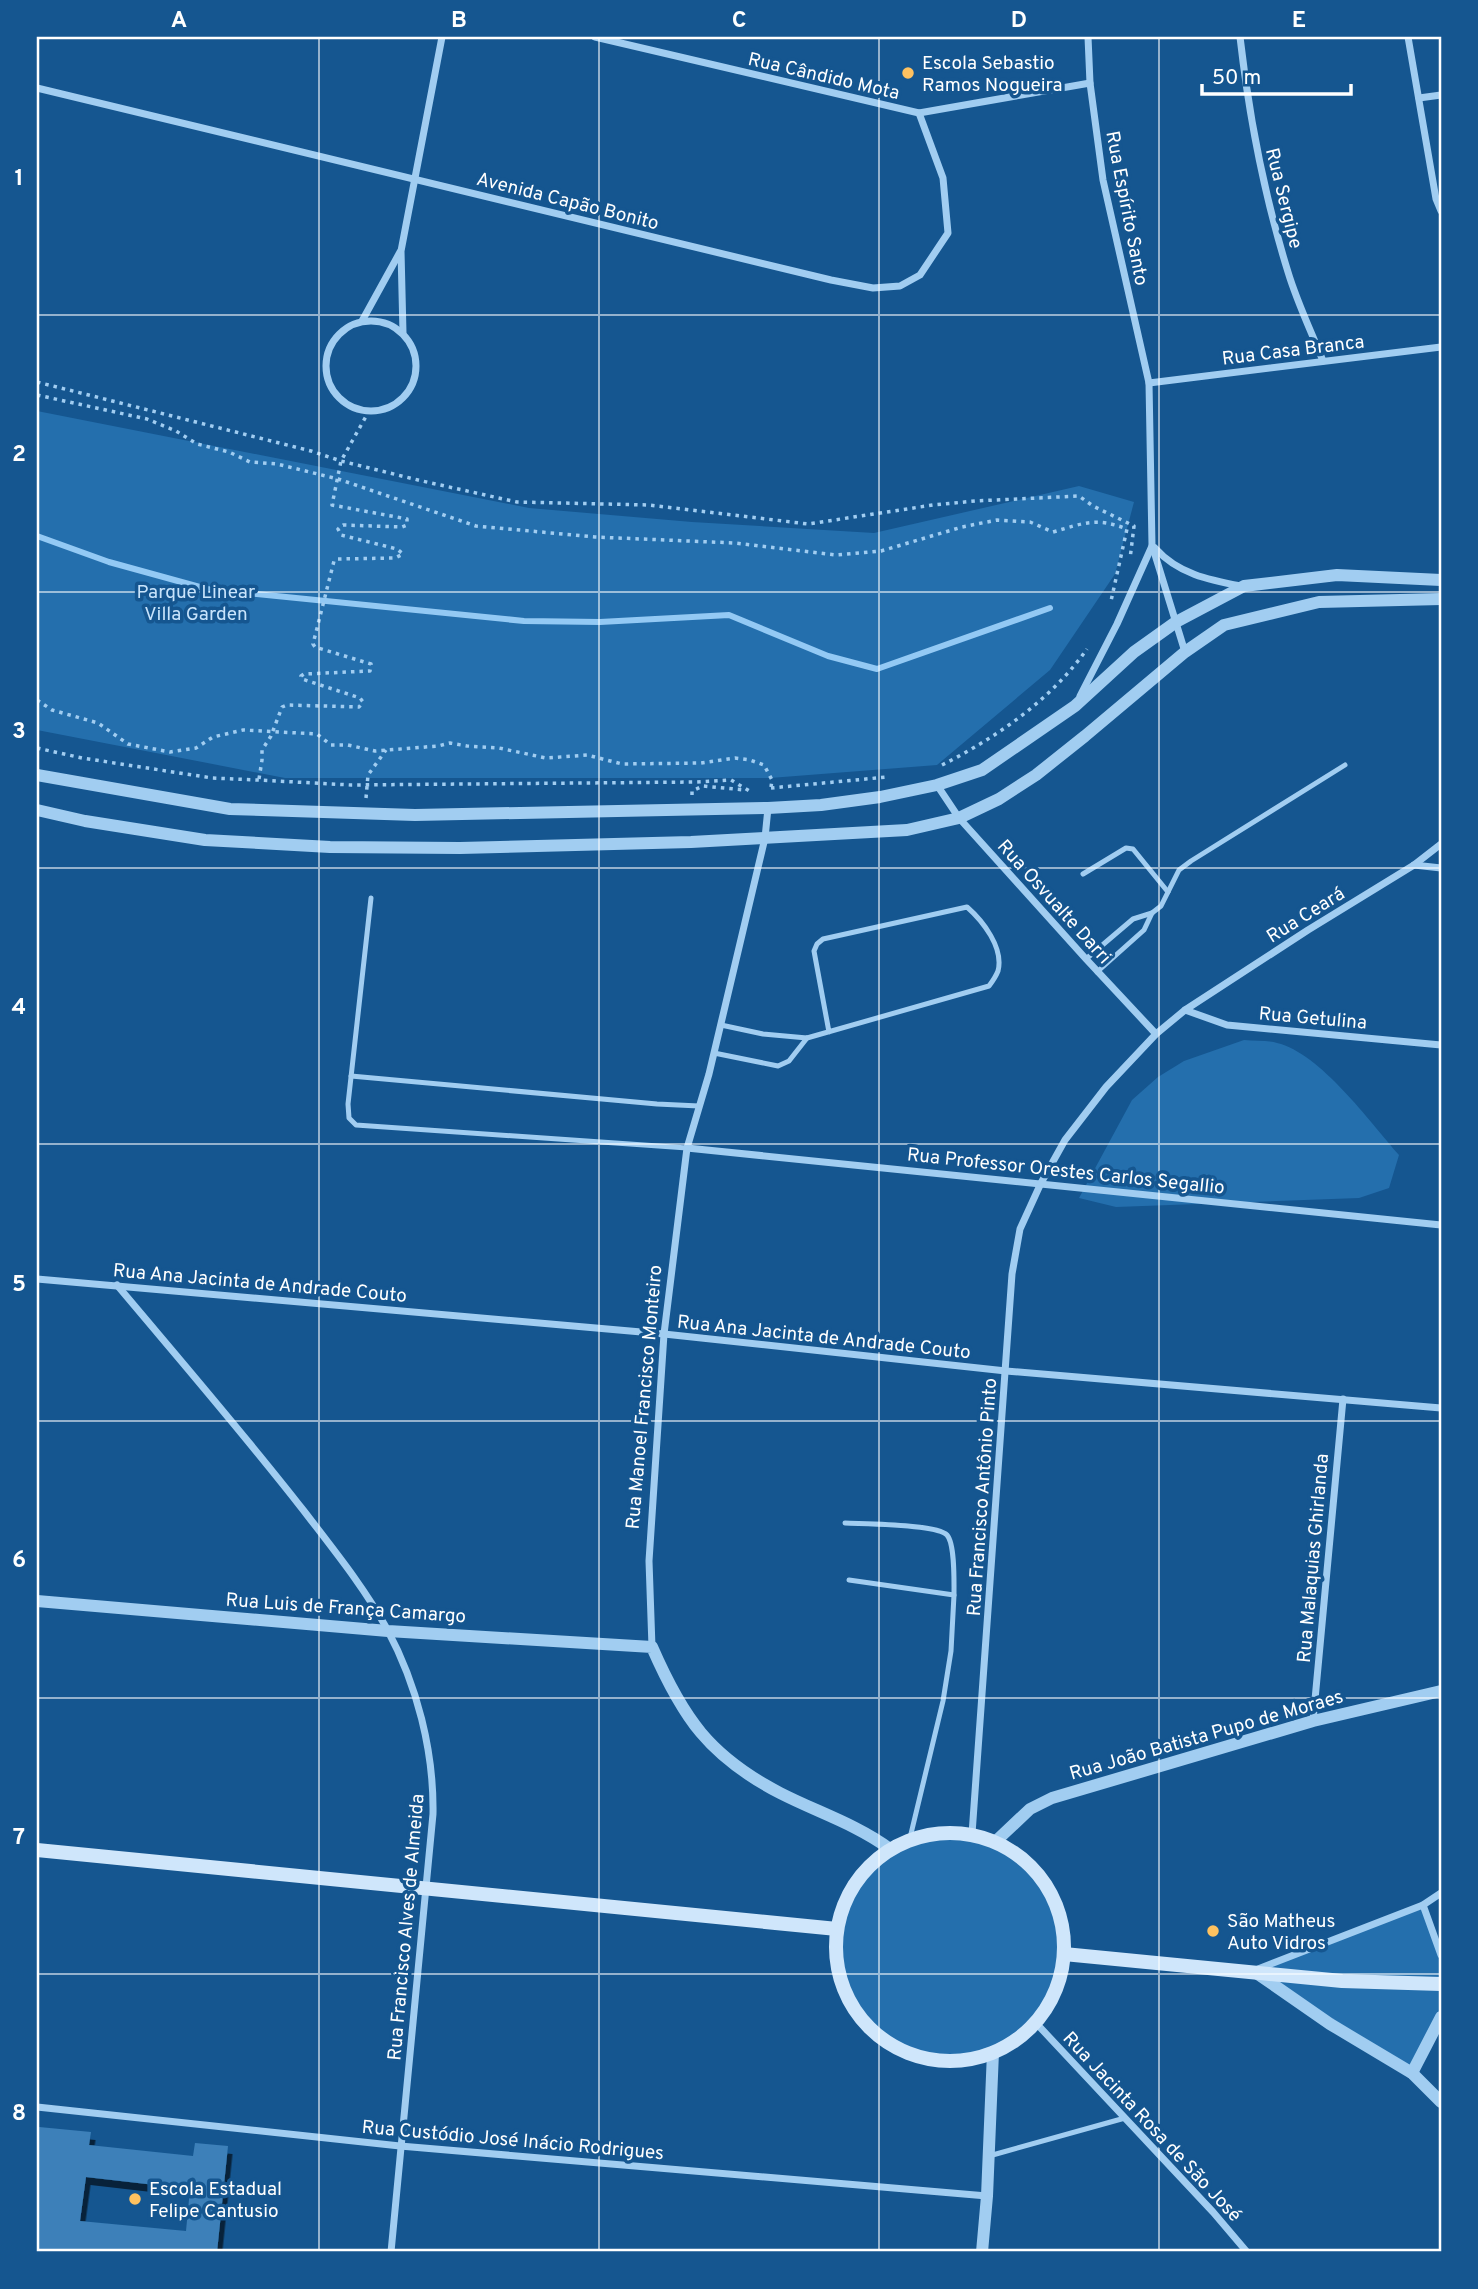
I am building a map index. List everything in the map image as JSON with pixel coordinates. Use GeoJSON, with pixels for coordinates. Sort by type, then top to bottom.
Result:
{"type":"FeatureCollection","features":[{"type":"Feature","properties":{"kind":"main road"},"geometry":{"type":"LineString","coordinates":[[972,1834],[996,1841],[1022,1858],[1045,1883],[1059,1913],[1064,1954],[1061,1974],[1051,1999],[1035,2022],[1016,2039],[993,2052],[956,2061],[917,2056],[883,2040],[855,2012],[849,2001],[839,1976],[836,1930],[844,1903],[863,1872],[890,1849],[936,1835],[972,1834]]}},
{"type":"Feature","properties":{"kind":"main road"},"geometry":{"type":"LineString","coordinates":[[37,1850],[836,1930]]}},
{"type":"Feature","properties":{"kind":"main road"},"geometry":{"type":"LineString","coordinates":[[1064,1954],[1342,1981],[1441,1984]]}},
{"type":"Feature","properties":{"kind":"street"},"geometry":{"type":"LineString","coordinates":[[403,333],[401,251],[442,37]]}},
{"type":"Feature","properties":{"kind":"street","name":"Rua Cândido Mota"},"geometry":{"type":"LineString","coordinates":[[595,37],[919,113],[1090,83]]}},
{"type":"Feature","properties":{"kind":"street","name":"Rua Espírito Santo"},"geometry":{"type":"LineString","coordinates":[[1088,37],[1090,83],[1103,180],[1149,383],[1152,545]]}},
{"type":"Feature","properties":{"kind":"street","name":"Rua Sergipe"},"geometry":{"type":"LineString","coordinates":[[1240,37],[1247,97],[1270,208],[1288,274],[1323,361]]}},
{"type":"Feature","properties":{"kind":"street"},"geometry":{"type":"LineString","coordinates":[[1408,37],[1436,199],[1441,211]]}},
{"type":"Feature","properties":{"kind":"street","name":"Avenida Capão Bonito"},"geometry":{"type":"LineString","coordinates":[[37,88],[873,288],[900,286],[920,275],[948,233],[943,178],[919,113]]}},
{"type":"Feature","properties":{"kind":"street"},"geometry":{"type":"LineString","coordinates":[[1419,98],[1441,95]]}},
{"type":"Feature","properties":{"kind":"street"},"geometry":{"type":"LineString","coordinates":[[362,321],[401,251]]}},
{"type":"Feature","properties":{"kind":"street"},"geometry":{"type":"LineString","coordinates":[[362,321],[381,321],[403,333],[412,346],[416,361],[415,376],[409,391],[398,402],[385,409],[369,411],[354,408],[342,401],[332,390],[327,377],[329,348],[337,336],[362,321]]}},
{"type":"Feature","properties":{"kind":"street","name":"Rua Casa Branca"},"geometry":{"type":"LineString","coordinates":[[1149,383],[1441,347]]}},
{"type":"Feature","properties":{"kind":"street"},"geometry":{"type":"LineString","coordinates":[[1152,545],[1164,558],[1196,576],[1244,586],[1338,575],[1441,580]]}},
{"type":"Feature","properties":{"kind":"street"},"geometry":{"type":"LineString","coordinates":[[1152,545],[1185,652]]}},
{"type":"Feature","properties":{"kind":"street"},"geometry":{"type":"LineString","coordinates":[[1075,706],[1117,624],[1152,545]]}},
{"type":"Feature","properties":{"kind":"street"},"geometry":{"type":"LineString","coordinates":[[37,775],[230,809],[365,814],[768,808],[821,805],[880,797],[937,785],[982,770],[1075,706],[1134,652],[1176,622],[1244,586]]}},
{"type":"Feature","properties":{"kind":"street"},"geometry":{"type":"LineString","coordinates":[[37,810],[85,821],[205,840],[330,847],[460,848],[691,842],[907,830],[959,818],[999,799],[1036,775],[1185,652],[1224,625],[1319,602],[1441,600]]}},
{"type":"Feature","properties":{"kind":"street","name":"Rua Osvualte Darri"},"geometry":{"type":"LineString","coordinates":[[937,785],[959,818],[1156,1034]]}},
{"type":"Feature","properties":{"kind":"street","name":"Rua Manoel Francisco Monteiro"},"geometry":{"type":"LineString","coordinates":[[768,808],[765,838],[721,1025],[687,1147],[664,1334],[649,1561],[652,1647],[671,1690],[693,1724],[717,1751],[758,1780],[863,1830],[890,1849]]}},
{"type":"Feature","properties":{"kind":"street","name":"Rua Ceará"},"geometry":{"type":"LineString","coordinates":[[1185,1010],[1414,865],[1441,844]]}},
{"type":"Feature","properties":{"kind":"street"},"geometry":{"type":"LineString","coordinates":[[1414,865],[1441,868]]}},
{"type":"Feature","properties":{"kind":"street","name":"Rua Francisco Antônio Pinto"},"geometry":{"type":"LineString","coordinates":[[972,1834],[1012,1274],[1020,1229],[1041,1183],[1073,1129],[1105,1087],[1156,1034],[1185,1010]]}},
{"type":"Feature","properties":{"kind":"street","name":"Rua Getulina"},"geometry":{"type":"LineString","coordinates":[[1185,1010],[1227,1025],[1441,1045]]}},
{"type":"Feature","properties":{"kind":"street","name":"Rua Professor Orestes Carlos Segallio"},"geometry":{"type":"LineString","coordinates":[[687,1147],[1441,1225]]}},
{"type":"Feature","properties":{"kind":"street","name":"Rua Ana Jacinta de Andrade Couto"},"geometry":{"type":"LineString","coordinates":[[37,1279],[664,1334],[1006,1371],[1441,1408]]}},
{"type":"Feature","properties":{"kind":"street","name":"Rua Francisco Alves de Almeida"},"geometry":{"type":"LineString","coordinates":[[117,1285],[266,1462],[367,1596],[388,1631],[415,1696],[433,1778],[433,1814],[391,2252]]}},
{"type":"Feature","properties":{"kind":"street","name":"Rua Malaquias Ghirlanda"},"geometry":{"type":"LineString","coordinates":[[1312,1721],[1343,1399]]}},
{"type":"Feature","properties":{"kind":"street","name":"Rua Luis de França Camargo"},"geometry":{"type":"LineString","coordinates":[[37,1601],[388,1631],[652,1647]]}},
{"type":"Feature","properties":{"kind":"street","name":"Rua João Batista Pupo de Moraes"},"geometry":{"type":"LineString","coordinates":[[996,1841],[1030,1809],[1052,1798],[1312,1721],[1441,1691]]}},
{"type":"Feature","properties":{"kind":"street"},"geometry":{"type":"LineString","coordinates":[[1253,1971],[1423,1905],[1441,1894]]}},
{"type":"Feature","properties":{"kind":"street"},"geometry":{"type":"LineString","coordinates":[[1423,1905],[1441,1955]]}},
{"type":"Feature","properties":{"kind":"street"},"geometry":{"type":"LineString","coordinates":[[1253,1971],[1330,2024],[1412,2073],[1441,2102]]}},
{"type":"Feature","properties":{"kind":"street"},"geometry":{"type":"LineString","coordinates":[[1412,2073],[1441,2017]]}},
{"type":"Feature","properties":{"kind":"street","name":"Rua Jacinta Rosa de São José"},"geometry":{"type":"LineString","coordinates":[[1035,2022],[1213,2212],[1247,2252]]}},
{"type":"Feature","properties":{"kind":"street"},"geometry":{"type":"LineString","coordinates":[[982,2252],[993,2052]]}},
{"type":"Feature","properties":{"kind":"street","name":"Rua Custódio José Inácio Rodrigues"},"geometry":{"type":"LineString","coordinates":[[37,2108],[400,2146],[987,2196]]}},
{"type":"Feature","properties":{"kind":"lane"},"geometry":{"type":"LineString","coordinates":[[1086,960],[1133,919],[1152,913],[1161,906],[1179,870],[1345,765]]}},
{"type":"Feature","properties":{"kind":"lane"},"geometry":{"type":"LineString","coordinates":[[1083,874],[1126,848],[1133,849],[1168,892]]}},
{"type":"Feature","properties":{"kind":"lane"},"geometry":{"type":"LineString","coordinates":[[371,898],[348,1104],[349,1118],[356,1125],[687,1147]]}},
{"type":"Feature","properties":{"kind":"lane"},"geometry":{"type":"LineString","coordinates":[[721,1025],[763,1034],[807,1038],[829,1032],[989,986],[998,972],[999,955],[985,926],[967,906],[823,939],[814,950],[829,1032]]}},
{"type":"Feature","properties":{"kind":"lane"},"geometry":{"type":"LineString","coordinates":[[1097,972],[1144,930],[1152,913]]}},
{"type":"Feature","properties":{"kind":"lane"},"geometry":{"type":"LineString","coordinates":[[714,1053],[779,1066],[789,1061],[807,1038]]}},
{"type":"Feature","properties":{"kind":"lane"},"geometry":{"type":"LineString","coordinates":[[351,1076],[699,1106]]}},
{"type":"Feature","properties":{"kind":"lane"},"geometry":{"type":"LineString","coordinates":[[845,1523],[932,1528],[947,1535],[951,1544],[954,1595],[951,1651],[943,1701],[909,1842]]}},
{"type":"Feature","properties":{"kind":"lane"},"geometry":{"type":"LineString","coordinates":[[849,1580],[954,1595]]}},
{"type":"Feature","properties":{"kind":"lane"},"geometry":{"type":"LineString","coordinates":[[989,2156],[1125,2118]]}},
{"type":"Feature","properties":{"kind":"path"},"geometry":{"type":"LineString","coordinates":[[37,382],[311,451],[341,461],[517,502],[649,505],[808,524],[947,503],[1079,496],[1134,526],[1130,560]]}},
{"type":"Feature","properties":{"kind":"path"},"geometry":{"type":"LineString","coordinates":[[37,395],[147,419],[176,431],[197,444],[229,452],[250,462],[277,464],[338,479],[476,526],[595,537],[736,543],[836,555],[881,551],[962,527],[997,520],[1030,522],[1053,532],[1085,522],[1114,524],[1127,529],[1109,608]]}},
{"type":"Feature","properties":{"kind":"path"},"geometry":{"type":"LineString","coordinates":[[258,780],[262,750],[282,707],[359,707],[363,702],[360,698],[302,679],[301,676],[370,671],[371,664],[315,647],[313,644],[333,565],[337,559],[395,558],[403,554],[397,549],[341,535],[338,529],[341,526],[402,527],[408,523],[404,517],[332,505],[341,461],[369,411]]}},
{"type":"Feature","properties":{"kind":"path"},"geometry":{"type":"LineString","coordinates":[[933,769],[986,741],[1047,695],[1080,660],[1094,640]]}},
{"type":"Feature","properties":{"kind":"path"},"geometry":{"type":"LineString","coordinates":[[37,701],[52,710],[98,723],[128,744],[170,752],[196,748],[226,732],[243,730],[317,734],[331,745],[375,751],[450,743],[467,747],[499,748],[546,758],[587,755],[622,764],[701,763],[735,758],[764,765],[772,780],[771,788],[766,793]]}},
{"type":"Feature","properties":{"kind":"path"},"geometry":{"type":"LineString","coordinates":[[37,748],[82,758],[212,778],[367,785],[731,780],[758,794]]}},
{"type":"Feature","properties":{"kind":"path"},"geometry":{"type":"LineString","coordinates":[[365,814],[368,775],[386,750]]}},
{"type":"Feature","properties":{"kind":"path"},"geometry":{"type":"LineString","coordinates":[[771,788],[897,777]]}},
{"type":"Feature","properties":{"kind":"path"},"geometry":{"type":"LineString","coordinates":[[692,809],[692,791],[703,786],[748,790]]}},
{"type":"Feature","properties":{"kind":"green space","name":"Parque Linear Villa Garden"},"geometry":{"type":"Polygon","coordinates":[[[37,411],[529,508],[692,522],[874,533],[1079,486],[1134,502],[1115,574],[1050,670],[937,765],[770,778],[285,778],[37,730],[37,411]]]}},
{"type":"Feature","properties":{"kind":"green space"},"geometry":{"type":"Polygon","coordinates":[[[1244,1040],[1273,1042],[1293,1049],[1310,1060],[1343,1090],[1399,1155],[1389,1188],[1359,1198],[1116,1207],[1079,1198],[1132,1100],[1158,1077],[1184,1061],[1244,1040]]]}},
{"type":"Feature","properties":{"kind":"green space"},"geometry":{"type":"Polygon","coordinates":[[[950,1833],[983,1838],[1004,1847],[1022,1859],[1038,1875],[1059,1914],[1064,1947],[1059,1980],[1050,2001],[1038,2019],[1022,2035],[983,2056],[950,2061],[917,2056],[896,2047],[878,2035],[862,2019],[841,1980],[836,1947],[841,1914],[850,1893],[862,1875],[878,1859],[917,1838],[950,1833]]]}},
{"type":"Feature","properties":{"kind":"green space"},"geometry":{"type":"Polygon","coordinates":[[[1423,1905],[1441,1955],[1441,2017],[1412,2073],[1253,1971],[1423,1905]]]}},
{"type":"Feature","properties":{"kind":"building","name":"Escola Estadual Felipe Cantusio"},"geometry":{"type":"Polygon","coordinates":[[[39,2127],[91,2132],[89,2145],[193,2156],[195,2143],[228,2146],[217,2252],[43,2252],[37,2249],[39,2127]],[[86,2177],[80,2221],[186,2231],[190,2189],[86,2177]]]}},
{"type":"Feature","properties":{"kind":"waterway"},"geometry":{"type":"LineString","coordinates":[[37,536],[109,562],[207,589],[524,621],[600,622],[729,615],[828,656],[877,669],[1050,608]]}},
{"type":"Feature","properties":{"kind":"place","name":"Escola Sebastio Ramos Nogueira"},"geometry":{"type":"Point","coordinates":[908,73]}},
{"type":"Feature","properties":{"kind":"place","name":"São Matheus Auto Vidros"},"geometry":{"type":"Point","coordinates":[1213,1931]}},
{"type":"Feature","properties":{"kind":"place","name":"Escola Estadual Felipe Cantusio"},"geometry":{"type":"Point","coordinates":[135,2199]}}]}
